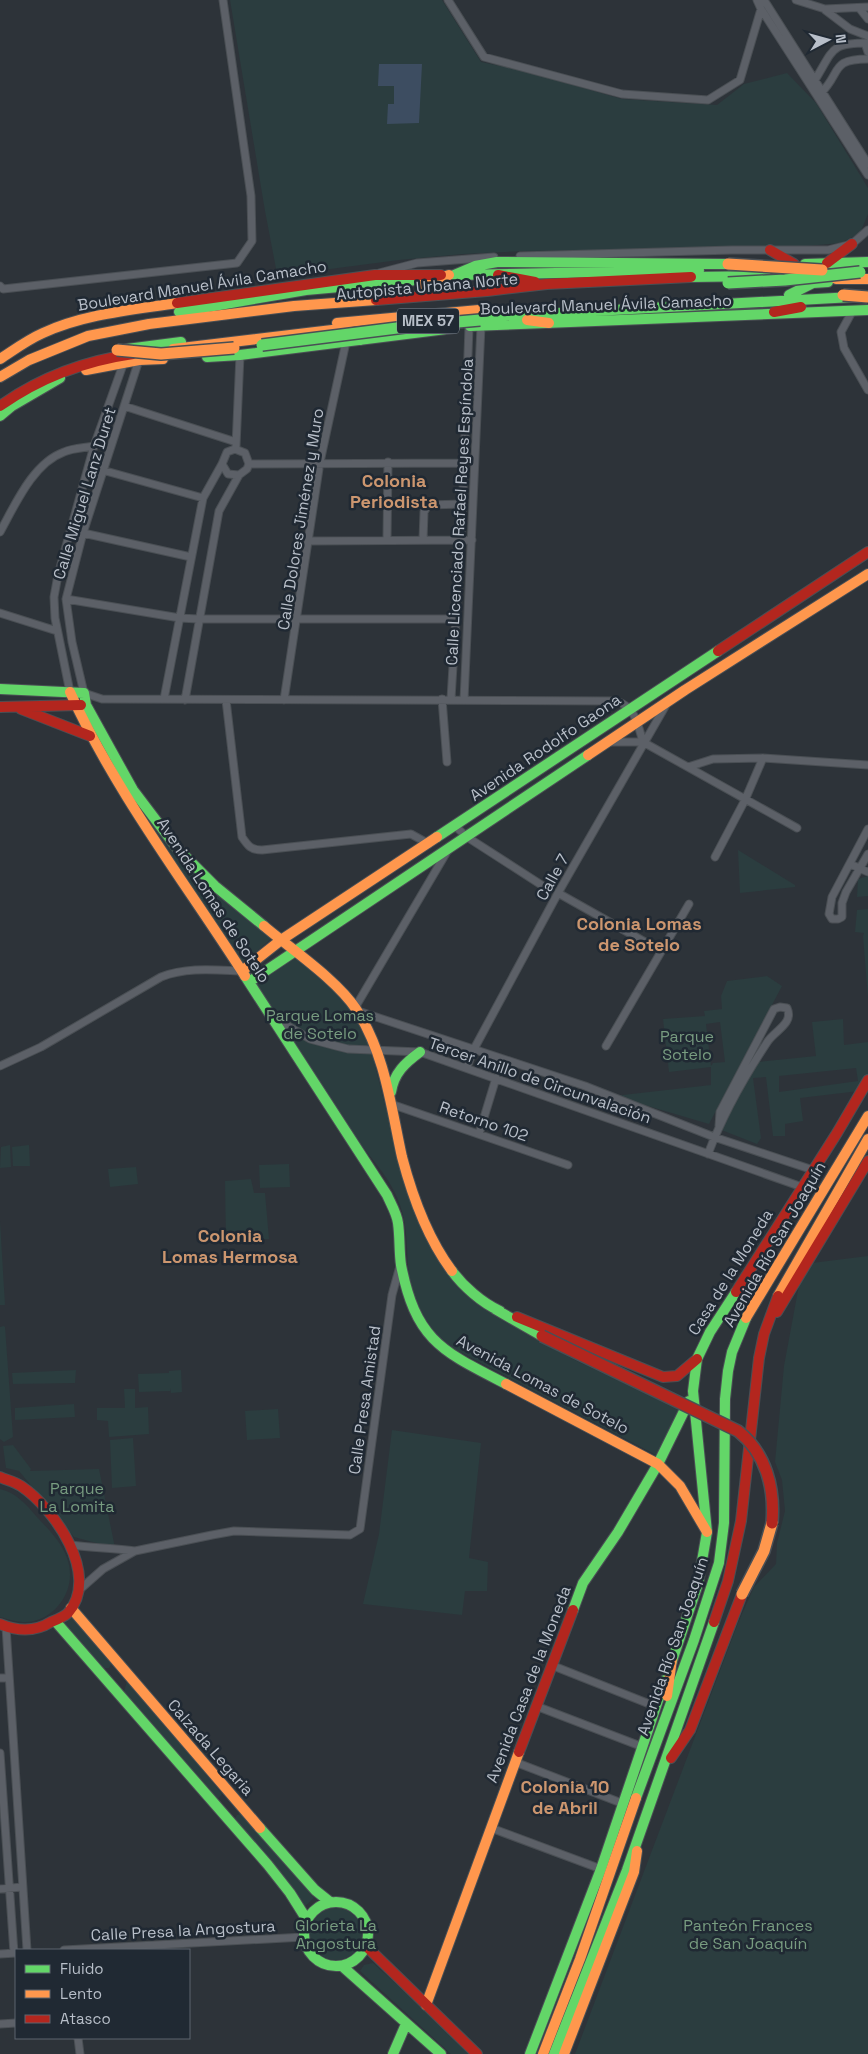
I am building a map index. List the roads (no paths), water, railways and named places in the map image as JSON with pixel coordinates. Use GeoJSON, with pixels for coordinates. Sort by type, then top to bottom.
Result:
{"type":"FeatureCollection","features":[{"type":"Feature","properties":{"kind":"main road"},"geometry":{"type":"LineString","coordinates":[[827,263],[852,244]]}},
{"type":"Feature","properties":{"kind":"main road"},"geometry":{"type":"LineString","coordinates":[[770,250],[794,264]]}},
{"type":"Feature","properties":{"kind":"main road"},"geometry":{"type":"LineString","coordinates":[[0,370],[38,348],[83,331],[239,302],[417,285],[475,266],[497,262],[728,264],[866,275]]}},
{"type":"Feature","properties":{"kind":"main road","name":"Boulevard Manuel Ávila Camacho"},"geometry":{"type":"LineString","coordinates":[[0,359],[33,338],[92,317],[194,299],[375,275],[498,275],[712,269],[868,262]]}},
{"type":"Feature","properties":{"kind":"main road"},"geometry":{"type":"LineString","coordinates":[[498,275],[547,284]]}},
{"type":"Feature","properties":{"kind":"main road","name":"Boulevard Manuel Ávila Camacho"},"geometry":{"type":"LineString","coordinates":[[0,377],[29,360],[88,336],[149,324],[294,306],[487,291],[547,284],[744,275],[866,275]]}},
{"type":"Feature","properties":{"kind":"main road"},"geometry":{"type":"LineString","coordinates":[[789,295],[813,283],[866,275]]}},
{"type":"Feature","properties":{"kind":"main road","name":"Autopista Urbana Norte"},"geometry":{"type":"LineString","coordinates":[[0,385],[26,368],[64,351],[97,340],[232,320],[397,303],[866,275]]}},
{"type":"Feature","properties":{"kind":"main road"},"geometry":{"type":"LineString","coordinates":[[239,302],[332,286],[417,280],[427,282]]}},
{"type":"Feature","properties":{"kind":"main road"},"geometry":{"type":"LineString","coordinates":[[785,280],[833,281]]}},
{"type":"Feature","properties":{"kind":"main road"},"geometry":{"type":"LineString","coordinates":[[332,286],[345,292]]}},
{"type":"Feature","properties":{"kind":"main road","name":"Autopista Urbana Norte"},"geometry":{"type":"LineString","coordinates":[[0,398],[46,370],[84,357],[118,350],[261,331],[461,311],[789,295],[867,296]]}},
{"type":"Feature","properties":{"kind":"main road"},"geometry":{"type":"LineString","coordinates":[[774,312],[854,302],[867,296]]}},
{"type":"Feature","properties":{"kind":"main road","name":"Boulevard Manuel Ávila Camacho"},"geometry":{"type":"LineString","coordinates":[[0,406],[48,376],[98,360],[275,335],[424,321],[867,296]]}},
{"type":"Feature","properties":{"kind":"main road","name":"Boulevard Manuel Ávila Camacho"},"geometry":{"type":"LineString","coordinates":[[0,416],[12,406],[57,379],[95,367],[139,360],[240,355],[469,327],[480,323],[509,319],[549,323],[774,312],[868,310]]}},
{"type":"Feature","properties":{"kind":"main road"},"geometry":{"type":"LineString","coordinates":[[118,350],[137,354],[181,354],[413,326],[480,323]]}},
{"type":"Feature","properties":{"kind":"main road"},"geometry":{"type":"LineString","coordinates":[[275,335],[360,340]]}},
{"type":"Feature","properties":{"kind":"main road","name":"Avenida Rodolfo Gaona"},"geometry":{"type":"LineString","coordinates":[[242,971],[281,940],[429,844],[868,552]]}},
{"type":"Feature","properties":{"kind":"main road","name":"Avenida Rodolfo Gaona"},"geometry":{"type":"LineString","coordinates":[[249,982],[667,703],[868,574]]}},
{"type":"Feature","properties":{"kind":"main road"},"geometry":{"type":"LineString","coordinates":[[792,602],[801,617]]}},
{"type":"Feature","properties":{"kind":"main road"},"geometry":{"type":"LineString","coordinates":[[0,689],[84,693]]}},
{"type":"Feature","properties":{"kind":"main road","name":"Avenida Lomas de Sotelo"},"geometry":{"type":"LineString","coordinates":[[70,692],[81,705],[133,790],[177,848],[215,886],[343,992],[357,1009],[375,1049],[391,1102],[405,1166],[426,1224],[441,1255],[454,1275],[495,1309]]}},
{"type":"Feature","properties":{"kind":"main road","name":"Avenida Lomas de Sotelo"},"geometry":{"type":"LineString","coordinates":[[84,693],[81,705],[90,736],[336,1119],[371,1168],[386,1195],[398,1221],[401,1263],[409,1300],[415,1316],[428,1334],[452,1356],[658,1464],[678,1482],[696,1508],[707,1532]]}},
{"type":"Feature","properties":{"kind":"main road"},"geometry":{"type":"LineString","coordinates":[[0,707],[81,705]]}},
{"type":"Feature","properties":{"kind":"main road"},"geometry":{"type":"LineString","coordinates":[[18,708],[90,736]]}},
{"type":"Feature","properties":{"kind":"main road"},"geometry":{"type":"LineString","coordinates":[[391,1102],[393,1077],[400,1068],[420,1052]]}},
{"type":"Feature","properties":{"kind":"main road","name":"Casa de la Moneda"},"geometry":{"type":"LineString","coordinates":[[707,1532],[693,1391],[697,1359],[710,1332],[868,1080]]}},
{"type":"Feature","properties":{"kind":"main road","name":"Avenida Río San Joaquín"},"geometry":{"type":"LineString","coordinates":[[554,2054],[661,1727],[694,1640],[720,1557],[724,1523],[725,1399],[732,1352],[750,1310],[868,1116]]}},
{"type":"Feature","properties":{"kind":"main road","name":"Avenida Río San Joaquín"},"geometry":{"type":"LineString","coordinates":[[543,2054],[637,1842],[728,1581],[741,1521],[755,1387],[764,1334],[779,1292],[868,1139]]}},
{"type":"Feature","properties":{"kind":"main road"},"geometry":{"type":"LineString","coordinates":[[764,1334],[811,1252],[868,1161]]}},
{"type":"Feature","properties":{"kind":"main road"},"geometry":{"type":"LineString","coordinates":[[495,1309],[542,1336],[730,1427],[746,1437],[758,1453],[766,1470],[773,1491],[775,1509],[773,1527],[766,1546],[742,1594],[690,1730],[663,1768]]}},
{"type":"Feature","properties":{"kind":"main road"},"geometry":{"type":"LineString","coordinates":[[495,1309],[663,1377],[677,1376],[697,1359]]}},
{"type":"Feature","properties":{"kind":"main road","name":"Avenida Casa de la Moneda"},"geometry":{"type":"LineString","coordinates":[[426,2005],[551,1664],[584,1584],[618,1532],[658,1464],[693,1391]]}},
{"type":"Feature","properties":{"kind":"main road"},"geometry":{"type":"LineString","coordinates":[[0,1477],[21,1486],[33,1495],[56,1521],[71,1545],[78,1566],[78,1591],[71,1608],[56,1622],[22,1630],[3,1625]]}},
{"type":"Feature","properties":{"kind":"main road","name":"Avenida Río San Joaquín"},"geometry":{"type":"LineString","coordinates":[[530,2054],[624,1804],[704,1564],[707,1532]]}},
{"type":"Feature","properties":{"kind":"main road","name":"Calzada Legaria"},"geometry":{"type":"LineString","coordinates":[[71,1608],[236,1802],[302,1876],[330,1902]]}},
{"type":"Feature","properties":{"kind":"main road","name":"Calzada Legaria"},"geometry":{"type":"LineString","coordinates":[[56,1622],[115,1687],[299,1904],[308,1920]]}},
{"type":"Feature","properties":{"kind":"main road"},"geometry":{"type":"LineString","coordinates":[[661,1727],[672,1659]]}},
{"type":"Feature","properties":{"kind":"main road"},"geometry":{"type":"LineString","coordinates":[[115,1687],[126,1674]]}},
{"type":"Feature","properties":{"kind":"main road"},"geometry":{"type":"LineString","coordinates":[[221,1813],[236,1802]]}},
{"type":"Feature","properties":{"kind":"main road","name":"Avenida Río San Joaquín"},"geometry":{"type":"LineString","coordinates":[[564,2054],[634,1872],[637,1842]]}},
{"type":"Feature","properties":{"kind":"main road"},"geometry":{"type":"LineString","coordinates":[[330,1902],[346,1903],[354,1907],[361,1913],[368,1927],[366,1946],[356,1960],[342,1966],[327,1965],[317,1960],[309,1951],[304,1937],[308,1920],[317,1908],[330,1902]]}},
{"type":"Feature","properties":{"kind":"main road"},"geometry":{"type":"LineString","coordinates":[[366,1946],[477,2054]]}},
{"type":"Feature","properties":{"kind":"main road"},"geometry":{"type":"LineString","coordinates":[[342,1966],[441,2054]]}},
{"type":"Feature","properties":{"kind":"main road"},"geometry":{"type":"LineString","coordinates":[[393,2054],[406,2024]]}},
{"type":"Feature","properties":{"kind":"street"},"geometry":{"type":"LineString","coordinates":[[0,286],[3,289],[237,263],[252,241],[252,196],[223,0]]}},
{"type":"Feature","properties":{"kind":"street"},"geometry":{"type":"LineString","coordinates":[[448,0],[484,57],[622,94],[708,100],[740,80],[761,9]]}},
{"type":"Feature","properties":{"kind":"street"},"geometry":{"type":"LineString","coordinates":[[757,0],[761,9],[820,94],[867,170]]}},
{"type":"Feature","properties":{"kind":"street"},"geometry":{"type":"LineString","coordinates":[[764,0],[811,81]]}},
{"type":"Feature","properties":{"kind":"street"},"geometry":{"type":"LineString","coordinates":[[796,0],[825,9],[868,8]]}},
{"type":"Feature","properties":{"kind":"street"},"geometry":{"type":"LineString","coordinates":[[825,9],[867,41],[868,52]]}},
{"type":"Feature","properties":{"kind":"street"},"geometry":{"type":"LineString","coordinates":[[860,9],[868,19]]}},
{"type":"Feature","properties":{"kind":"street"},"geometry":{"type":"LineString","coordinates":[[811,81],[834,49],[845,43],[867,41]]}},
{"type":"Feature","properties":{"kind":"street"},"geometry":{"type":"LineString","coordinates":[[820,94],[840,65],[850,59],[868,59]]}},
{"type":"Feature","properties":{"kind":"street"},"geometry":{"type":"LineString","coordinates":[[375,275],[405,265],[460,258],[828,250],[852,244],[868,230]]}},
{"type":"Feature","properties":{"kind":"street"},"geometry":{"type":"LineString","coordinates":[[853,310],[841,332],[844,348],[868,390]]}},
{"type":"Feature","properties":{"kind":"street","name":"Calle Licenciado Rafael Reyes Espíndola"},"geometry":{"type":"LineString","coordinates":[[464,700],[480,323]]}},
{"type":"Feature","properties":{"kind":"street","name":"Calle Licenciado Rafael Reyes Espíndola"},"geometry":{"type":"LineString","coordinates":[[451,699],[465,463],[469,327]]}},
{"type":"Feature","properties":{"kind":"street","name":"Calle Dolores Jiménez y Muro"},"geometry":{"type":"LineString","coordinates":[[284,700],[320,462],[346,342]]}},
{"type":"Feature","properties":{"kind":"street"},"geometry":{"type":"LineString","coordinates":[[236,446],[240,355]]}},
{"type":"Feature","properties":{"kind":"street","name":"Calle Miguel Lanz Duret"},"geometry":{"type":"LineString","coordinates":[[84,693],[72,642],[66,599],[102,470],[139,360]]}},
{"type":"Feature","properties":{"kind":"street","name":"Calle Miguel Lanz Duret"},"geometry":{"type":"LineString","coordinates":[[70,692],[57,631],[54,597],[58,575],[94,446],[124,362]]}},
{"type":"Feature","properties":{"kind":"street"},"geometry":{"type":"LineString","coordinates":[[124,406],[236,446],[245,453],[249,464],[244,473],[239,475],[228,474],[222,464]]}},
{"type":"Feature","properties":{"kind":"street"},"geometry":{"type":"LineString","coordinates":[[0,532],[26,484],[35,474],[62,452],[94,446]]}},
{"type":"Feature","properties":{"kind":"street"},"geometry":{"type":"LineString","coordinates":[[164,699],[203,498],[222,464],[226,452],[236,446]]}},
{"type":"Feature","properties":{"kind":"street"},"geometry":{"type":"LineString","coordinates":[[249,464],[320,462],[465,463]]}},
{"type":"Feature","properties":{"kind":"street"},"geometry":{"type":"LineString","coordinates":[[387,539],[388,462]]}},
{"type":"Feature","properties":{"kind":"street"},"geometry":{"type":"LineString","coordinates":[[102,470],[203,498]]}},
{"type":"Feature","properties":{"kind":"street"},"geometry":{"type":"LineString","coordinates":[[185,700],[198,619],[219,511],[239,475]]}},
{"type":"Feature","properties":{"kind":"street"},"geometry":{"type":"LineString","coordinates":[[423,540],[424,512],[428,505],[463,504]]}},
{"type":"Feature","properties":{"kind":"street"},"geometry":{"type":"LineString","coordinates":[[83,533],[191,557]]}},
{"type":"Feature","properties":{"kind":"street"},"geometry":{"type":"LineString","coordinates":[[309,541],[387,539],[472,540]]}},
{"type":"Feature","properties":{"kind":"street"},"geometry":{"type":"LineString","coordinates":[[66,599],[180,618],[198,619],[456,619]]}},
{"type":"Feature","properties":{"kind":"street"},"geometry":{"type":"LineString","coordinates":[[0,613],[57,631]]}},
{"type":"Feature","properties":{"kind":"street"},"geometry":{"type":"LineString","coordinates":[[84,693],[102,699]]}},
{"type":"Feature","properties":{"kind":"street"},"geometry":{"type":"LineString","coordinates":[[81,705],[102,699],[616,701],[624,703],[631,709],[638,723],[643,742]]}},
{"type":"Feature","properties":{"kind":"street"},"geometry":{"type":"LineString","coordinates":[[442,699],[447,762]]}},
{"type":"Feature","properties":{"kind":"street"},"geometry":{"type":"LineString","coordinates":[[226,700],[242,837],[248,846],[254,850],[411,834],[429,844]]}},
{"type":"Feature","properties":{"kind":"street","name":"Calle 7"},"geometry":{"type":"LineString","coordinates":[[467,1067],[474,1049],[558,893],[667,703]]}},
{"type":"Feature","properties":{"kind":"street"},"geometry":{"type":"LineString","coordinates":[[610,742],[643,742],[797,828]]}},
{"type":"Feature","properties":{"kind":"street"},"geometry":{"type":"LineString","coordinates":[[688,767],[713,759],[763,758],[868,765]]}},
{"type":"Feature","properties":{"kind":"street"},"geometry":{"type":"LineString","coordinates":[[715,857],[746,800],[763,758]]}},
{"type":"Feature","properties":{"kind":"street"},"geometry":{"type":"LineString","coordinates":[[455,826],[467,837],[543,886]]}},
{"type":"Feature","properties":{"kind":"street"},"geometry":{"type":"LineString","coordinates":[[868,829],[832,897],[829,914],[832,919],[838,920],[842,917],[842,903],[846,892],[868,854]]}},
{"type":"Feature","properties":{"kind":"street"},"geometry":{"type":"LineString","coordinates":[[357,1009],[448,849]]}},
{"type":"Feature","properties":{"kind":"street"},"geometry":{"type":"LineString","coordinates":[[850,864],[868,872]]}},
{"type":"Feature","properties":{"kind":"street"},"geometry":{"type":"LineString","coordinates":[[558,893],[661,951]]}},
{"type":"Feature","properties":{"kind":"street"},"geometry":{"type":"LineString","coordinates":[[606,1046],[689,904]]}},
{"type":"Feature","properties":{"kind":"street"},"geometry":{"type":"LineString","coordinates":[[0,1066],[41,1047],[161,977],[192,969],[242,971]]}},
{"type":"Feature","properties":{"kind":"street"},"geometry":{"type":"LineString","coordinates":[[708,1154],[719,1126],[759,1054],[774,1033],[789,1020],[790,1014],[787,1008],[780,1007],[774,1009],[720,1112],[719,1126]]}},
{"type":"Feature","properties":{"kind":"street","name":"Tercer Anillo de Circunvalación"},"geometry":{"type":"LineString","coordinates":[[357,1009],[585,1086],[714,1137],[813,1170]]}},
{"type":"Feature","properties":{"kind":"street","name":"Tercer Anillo de Circunvalación"},"geometry":{"type":"LineString","coordinates":[[268,1014],[294,1031],[318,1041],[348,1049],[420,1052],[467,1067],[802,1187]]}},
{"type":"Feature","properties":{"kind":"street"},"geometry":{"type":"LineString","coordinates":[[478,1134],[496,1078]]}},
{"type":"Feature","properties":{"kind":"street","name":"Retorno 102"},"geometry":{"type":"LineString","coordinates":[[391,1102],[568,1165]]}},
{"type":"Feature","properties":{"kind":"street","name":"Calle Presa Amistad"},"geometry":{"type":"LineString","coordinates":[[135,1551],[234,1531],[350,1535],[356,1532],[361,1524],[392,1295],[401,1263]]}},
{"type":"Feature","properties":{"kind":"street"},"geometry":{"type":"LineString","coordinates":[[71,1545],[94,1548],[112,1547],[135,1551]]}},
{"type":"Feature","properties":{"kind":"street"},"geometry":{"type":"LineString","coordinates":[[78,1591],[103,1569],[135,1551]]}},
{"type":"Feature","properties":{"kind":"street"},"geometry":{"type":"LineString","coordinates":[[3,1625],[27,1949]]}},
{"type":"Feature","properties":{"kind":"street"},"geometry":{"type":"LineString","coordinates":[[551,1664],[656,1706]]}},
{"type":"Feature","properties":{"kind":"street"},"geometry":{"type":"LineString","coordinates":[[0,1678],[8,1678]]}},
{"type":"Feature","properties":{"kind":"street"},"geometry":{"type":"LineString","coordinates":[[0,1691],[9,1690]]}},
{"type":"Feature","properties":{"kind":"street"},"geometry":{"type":"LineString","coordinates":[[536,1706],[643,1747]]}},
{"type":"Feature","properties":{"kind":"street"},"geometry":{"type":"LineString","coordinates":[[0,1954],[15,1953],[2,1826],[0,1755],[14,1755]]}},
{"type":"Feature","properties":{"kind":"street"},"geometry":{"type":"LineString","coordinates":[[515,1762],[624,1804]]}},
{"type":"Feature","properties":{"kind":"street"},"geometry":{"type":"LineString","coordinates":[[2,1814],[17,1813]]}},
{"type":"Feature","properties":{"kind":"street"},"geometry":{"type":"LineString","coordinates":[[2,1826],[18,1825]]}},
{"type":"Feature","properties":{"kind":"street"},"geometry":{"type":"LineString","coordinates":[[491,1828],[600,1869]]}},
{"type":"Feature","properties":{"kind":"street"},"geometry":{"type":"LineString","coordinates":[[0,1889],[22,1887]]}},
{"type":"Feature","properties":{"kind":"street","name":"Calle Presa la Angostura"},"geometry":{"type":"LineString","coordinates":[[89,1949],[304,1937]]}},
{"type":"Feature","properties":{"kind":"street"},"geometry":{"type":"LineString","coordinates":[[0,2024],[15,2023]]}},
{"type":"Feature","properties":{"kind":"street"},"geometry":{"type":"LineString","coordinates":[[78,2039],[80,2054]]}},
{"type":"Feature","properties":{"kind":"water"},"geometry":{"type":"Polygon","coordinates":[[[379,64],[422,64],[419,123],[387,124],[388,104],[394,104],[394,86],[378,86],[379,64]]]}},
{"type":"Feature","properties":{"kind":"district","name":"Colonia Periodista"},"geometry":{"type":"Point","coordinates":[394,491]}},
{"type":"Feature","properties":{"kind":"district","name":"Colonia Lomas de Sotelo"},"geometry":{"type":"Point","coordinates":[639,934]}},
{"type":"Feature","properties":{"kind":"district","name":"Colonia Lomas Hermosa"},"geometry":{"type":"Point","coordinates":[230,1246]}},
{"type":"Feature","properties":{"kind":"district","name":"Colonia 10 de Abril"},"geometry":{"type":"Point","coordinates":[565,1797]}},
{"type":"Feature","properties":{"kind":"park label","name":"Parque Lomas de Sotelo"},"geometry":{"type":"Point","coordinates":[320,1024]}},
{"type":"Feature","properties":{"kind":"park label","name":"Parque Sotelo"},"geometry":{"type":"Point","coordinates":[687,1045]}},
{"type":"Feature","properties":{"kind":"park label","name":"Parque La Lomita"},"geometry":{"type":"Point","coordinates":[77,1497]}},
{"type":"Feature","properties":{"kind":"park label","name":"Glorieta La Angostura"},"geometry":{"type":"Point","coordinates":[336,1934]}},
{"type":"Feature","properties":{"kind":"park label","name":"Panteón Frances de San Joaquín"},"geometry":{"type":"Point","coordinates":[748,1934]}}]}
